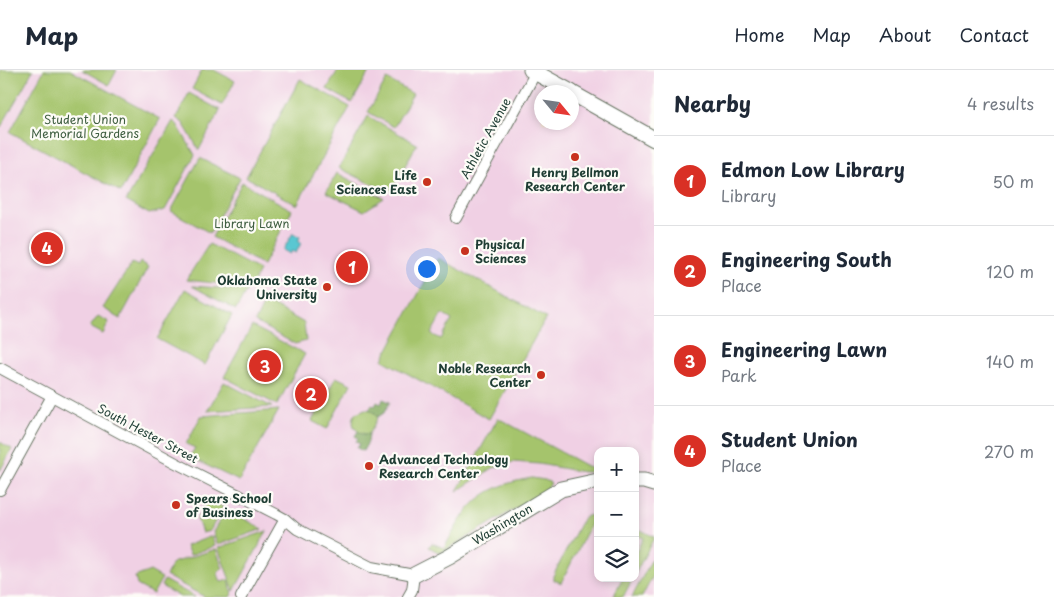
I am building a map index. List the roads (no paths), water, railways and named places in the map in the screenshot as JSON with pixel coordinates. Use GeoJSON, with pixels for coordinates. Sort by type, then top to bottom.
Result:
{"type":"FeatureCollection","features":[{"type":"Feature","properties":{"kind":"street"},"geometry":{"type":"LineString","coordinates":[[535,71],[558,85]]}},
{"type":"Feature","properties":{"kind":"street","name":"Athletic Avenue"},"geometry":{"type":"LineString","coordinates":[[456,218],[535,71]]}},
{"type":"Feature","properties":{"kind":"street"},"geometry":{"type":"LineString","coordinates":[[579,98],[654,140]]}},
{"type":"Feature","properties":{"kind":"street","name":"South Hester Street"},"geometry":{"type":"LineString","coordinates":[[0,368],[176,463],[285,519],[297,529],[371,567],[414,575]]}},
{"type":"Feature","properties":{"kind":"street"},"geometry":{"type":"LineString","coordinates":[[0,490],[52,396]]}},
{"type":"Feature","properties":{"kind":"street","name":"Washington"},"geometry":{"type":"LineString","coordinates":[[414,575],[561,489],[594,481]]}},
{"type":"Feature","properties":{"kind":"street"},"geometry":{"type":"LineString","coordinates":[[639,482],[654,484]]}},
{"type":"Feature","properties":{"kind":"street"},"geometry":{"type":"LineString","coordinates":[[241,597],[285,519]]}},
{"type":"Feature","properties":{"kind":"street"},"geometry":{"type":"LineString","coordinates":[[408,597],[412,590],[414,575]]}},
{"type":"Feature","properties":{"kind":"water"},"geometry":{"type":"Polygon","coordinates":[[[293,233],[300,237],[298,241],[301,243],[296,253],[292,251],[290,254],[283,250],[293,233]]]}},
{"type":"Feature","properties":{"kind":"place","name":"Henry Bellmon Research Center"},"geometry":{"type":"Point","coordinates":[575,157]}},
{"type":"Feature","properties":{"kind":"place","name":"Life Sciences East"},"geometry":{"type":"Point","coordinates":[427,182]}},
{"type":"Feature","properties":{"kind":"place","name":"Student Union"},"geometry":{"type":"Point","coordinates":[47,248]}},
{"type":"Feature","properties":{"kind":"place","name":"Physical Sciences"},"geometry":{"type":"Point","coordinates":[465,251]}},
{"type":"Feature","properties":{"kind":"place","name":"Edmon Low Library"},"geometry":{"type":"Point","coordinates":[352,267]}},
{"type":"Feature","properties":{"kind":"place","name":"Oklahoma State University"},"geometry":{"type":"Point","coordinates":[327,287]}},
{"type":"Feature","properties":{"kind":"place","name":"Engineering Lawn"},"geometry":{"type":"Point","coordinates":[265,366]}},
{"type":"Feature","properties":{"kind":"place","name":"Noble Research Center"},"geometry":{"type":"Point","coordinates":[541,375]}},
{"type":"Feature","properties":{"kind":"place","name":"Engineering South"},"geometry":{"type":"Point","coordinates":[311,394]}},
{"type":"Feature","properties":{"kind":"place","name":"Advanced Technology Research Center"},"geometry":{"type":"Point","coordinates":[369,466]}},
{"type":"Feature","properties":{"kind":"place","name":"Spears School of Business"},"geometry":{"type":"Point","coordinates":[176,505]}},
{"type":"Feature","properties":{"kind":"park label","name":"Student Union Memorial Gardens"},"geometry":{"type":"Point","coordinates":[85,126]}},
{"type":"Feature","properties":{"kind":"park label","name":"Library Lawn"},"geometry":{"type":"Point","coordinates":[252,223]}}]}
